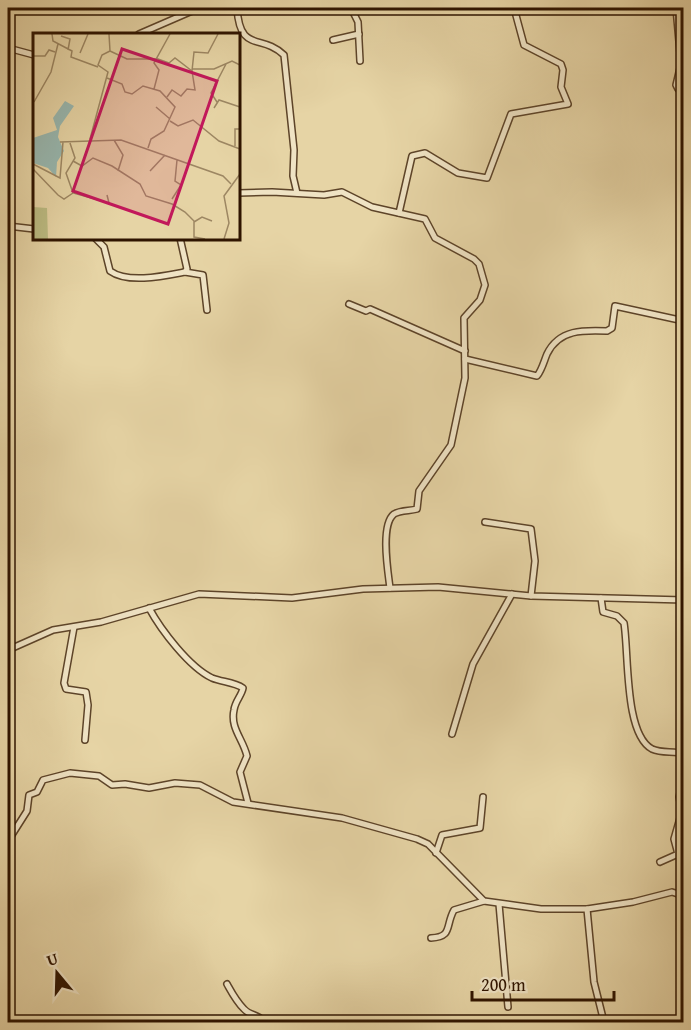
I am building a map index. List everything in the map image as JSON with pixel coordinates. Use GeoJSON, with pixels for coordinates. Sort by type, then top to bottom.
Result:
{"type":"FeatureCollection","features":[{"type":"Feature","properties":{"kind":"street"},"geometry":{"type":"LineString","coordinates":[[141,33],[199,8]]}},
{"type":"Feature","properties":{"kind":"street"},"geometry":{"type":"LineString","coordinates":[[237,8],[238,24],[244,35],[284,55],[294,150],[293,176],[297,193]]}},
{"type":"Feature","properties":{"kind":"street"},"geometry":{"type":"LineString","coordinates":[[351,8],[357,19],[360,61]]}},
{"type":"Feature","properties":{"kind":"street"},"geometry":{"type":"LineString","coordinates":[[399,213],[412,156],[425,153],[458,172],[486,178],[511,114],[568,104],[561,87],[563,70],[561,64],[525,45],[514,8]]}},
{"type":"Feature","properties":{"kind":"street"},"geometry":{"type":"LineString","coordinates":[[676,8],[681,64],[676,85],[678,89],[684,90]]}},
{"type":"Feature","properties":{"kind":"street"},"geometry":{"type":"LineString","coordinates":[[333,40],[358,34]]}},
{"type":"Feature","properties":{"kind":"street"},"geometry":{"type":"LineString","coordinates":[[8,48],[33,55]]}},
{"type":"Feature","properties":{"kind":"street"},"geometry":{"type":"LineString","coordinates":[[240,193],[324,195],[342,192],[372,207],[425,219],[435,238],[479,264],[485,285],[484,293],[464,318],[465,378],[449,450],[419,491],[417,509],[398,512],[393,515],[389,524],[386,541],[390,588]]}},
{"type":"Feature","properties":{"kind":"street"},"geometry":{"type":"LineString","coordinates":[[8,226],[33,229]]}},
{"type":"Feature","properties":{"kind":"street"},"geometry":{"type":"LineString","coordinates":[[97,240],[104,247],[110,271],[115,274],[163,276],[184,272],[203,275],[207,310]]}},
{"type":"Feature","properties":{"kind":"street"},"geometry":{"type":"LineString","coordinates":[[180,240],[187,268],[184,272]]}},
{"type":"Feature","properties":{"kind":"street"},"geometry":{"type":"LineString","coordinates":[[349,304],[366,311],[374,311],[465,351]]}},
{"type":"Feature","properties":{"kind":"street"},"geometry":{"type":"LineString","coordinates":[[465,360],[537,376],[552,345],[558,338],[571,333],[609,330],[615,306],[684,321]]}},
{"type":"Feature","properties":{"kind":"street"},"geometry":{"type":"LineString","coordinates":[[485,522],[531,529],[535,561],[531,596]]}},
{"type":"Feature","properties":{"kind":"street"},"geometry":{"type":"LineString","coordinates":[[8,650],[39,634],[199,594],[292,598],[390,588],[438,587],[531,596],[684,600]]}},
{"type":"Feature","properties":{"kind":"street"},"geometry":{"type":"LineString","coordinates":[[452,734],[473,664],[512,594]]}},
{"type":"Feature","properties":{"kind":"street"},"geometry":{"type":"LineString","coordinates":[[601,598],[603,612],[617,616],[624,623],[628,653],[630,706],[640,738],[645,744],[661,753],[684,754]]}},
{"type":"Feature","properties":{"kind":"street"},"geometry":{"type":"LineString","coordinates":[[149,608],[168,636],[203,671],[212,678],[243,687],[235,703],[233,716],[235,731],[247,756],[240,772],[248,803]]}},
{"type":"Feature","properties":{"kind":"street"},"geometry":{"type":"LineString","coordinates":[[74,627],[64,683],[66,689],[86,692],[88,705],[85,740]]}},
{"type":"Feature","properties":{"kind":"street"},"geometry":{"type":"LineString","coordinates":[[8,841],[27,811],[29,795],[37,792],[44,780],[70,773],[99,776],[112,785],[125,784],[149,788],[176,783],[200,784],[223,798],[342,818],[417,839],[436,853],[484,901]]}},
{"type":"Feature","properties":{"kind":"street"},"geometry":{"type":"LineString","coordinates":[[660,862],[678,854],[674,839],[682,811],[679,797],[684,777]]}},
{"type":"Feature","properties":{"kind":"street"},"geometry":{"type":"LineString","coordinates":[[436,853],[442,835],[480,828],[483,797]]}},
{"type":"Feature","properties":{"kind":"street"},"geometry":{"type":"LineString","coordinates":[[430,938],[441,938],[446,934],[454,910],[484,901],[541,909],[587,909],[633,902],[672,892],[678,894],[684,903]]}},
{"type":"Feature","properties":{"kind":"street"},"geometry":{"type":"LineString","coordinates":[[499,904],[508,1006]]}},
{"type":"Feature","properties":{"kind":"street"},"geometry":{"type":"LineString","coordinates":[[587,909],[594,982],[603,1018]]}},
{"type":"Feature","properties":{"kind":"street"},"geometry":{"type":"LineString","coordinates":[[227,984],[231,995],[244,1009],[260,1017],[264,1023]]}}]}
